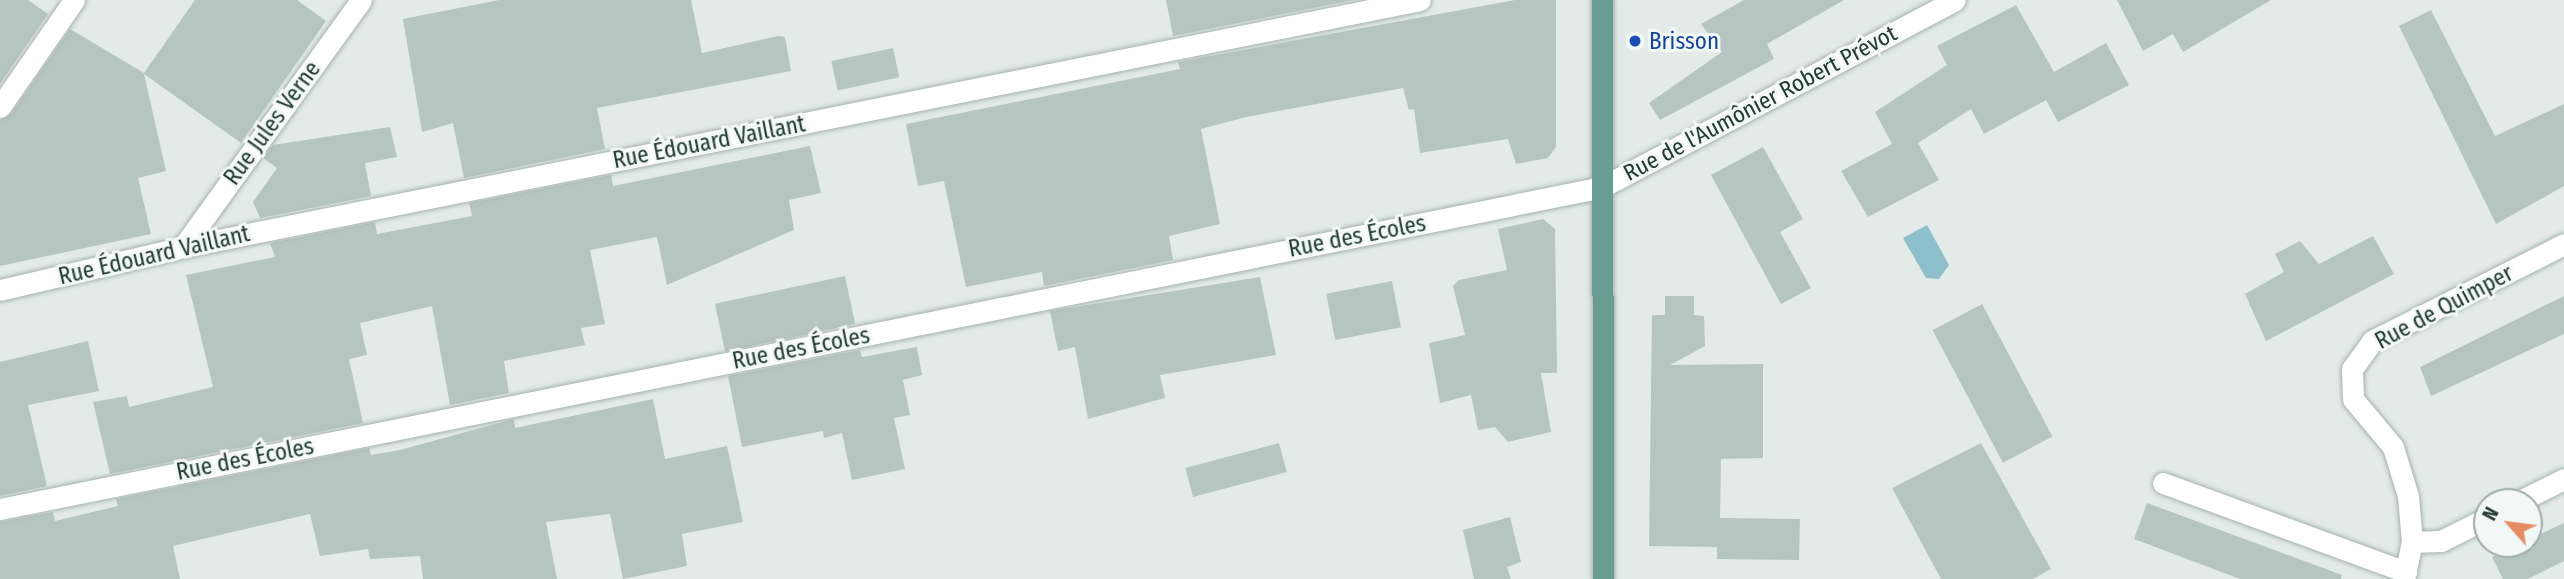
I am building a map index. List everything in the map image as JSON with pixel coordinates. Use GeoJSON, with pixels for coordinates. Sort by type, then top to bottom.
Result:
{"type":"FeatureCollection","features":[{"type":"Feature","properties":{"kind":"main road"},"geometry":{"type":"LineString","coordinates":[[1602,0],[1603,579]]}},
{"type":"Feature","properties":{"kind":"street"},"geometry":{"type":"LineString","coordinates":[[0,107],[74,0]]}},
{"type":"Feature","properties":{"kind":"street","name":"Rue Jules Verne"},"geometry":{"type":"LineString","coordinates":[[183,247],[361,0]]}},
{"type":"Feature","properties":{"kind":"street","name":"Rue Édouard Vaillant"},"geometry":{"type":"LineString","coordinates":[[0,290],[183,247],[1420,0]]}},
{"type":"Feature","properties":{"kind":"street","name":"Rue de l'Aumônier Robert Prévot"},"geometry":{"type":"LineString","coordinates":[[1602,187],[1955,0]]}},
{"type":"Feature","properties":{"kind":"street","name":"Rue des Écoles"},"geometry":{"type":"LineString","coordinates":[[0,509],[1602,187]]}},
{"type":"Feature","properties":{"kind":"street","name":"Rue de Quimper"},"geometry":{"type":"LineString","coordinates":[[2163,483],[2405,576],[2412,542],[2408,496],[2393,447],[2353,399],[2352,369],[2372,341],[2564,244]]}},
{"type":"Feature","properties":{"kind":"street"},"geometry":{"type":"LineString","coordinates":[[2543,490],[2564,479]]}},
{"type":"Feature","properties":{"kind":"street"},"geometry":{"type":"LineString","coordinates":[[2412,542],[2441,541],[2473,525]]}},
{"type":"Feature","properties":{"kind":"water"},"geometry":{"type":"Polygon","coordinates":[[[1927,225],[1949,265],[1939,279],[1926,278],[1903,238],[1927,225]]]}},
{"type":"Feature","properties":{"kind":"building"},"geometry":{"type":"Polygon","coordinates":[[[0,0],[28,0],[48,14],[0,84],[0,0]]]}},
{"type":"Feature","properties":{"kind":"building"},"geometry":{"type":"Polygon","coordinates":[[[195,0],[297,0],[326,21],[241,143],[144,74],[166,171],[138,178],[151,234],[0,266],[0,120],[11,114],[70,29],[144,73],[195,0]]]}},
{"type":"Feature","properties":{"kind":"building"},"geometry":{"type":"Polygon","coordinates":[[[499,0],[691,0],[702,53],[778,36],[785,37],[791,71],[597,108],[605,149],[464,178],[453,123],[422,132],[403,19],[499,0]]]}},
{"type":"Feature","properties":{"kind":"building"},"geometry":{"type":"Polygon","coordinates":[[[1166,0],[1353,0],[1173,36],[1166,0]]]}},
{"type":"Feature","properties":{"kind":"building"},"geometry":{"type":"Polygon","coordinates":[[[1515,0],[1556,0],[1556,147],[1548,158],[1516,164],[1508,139],[1420,153],[1414,109],[1409,110],[1403,88],[1246,117],[1201,129],[1220,224],[1169,236],[1173,260],[1044,286],[1042,272],[966,287],[944,181],[918,186],[906,124],[1180,69],[1178,62],[1515,0]]]}},
{"type":"Feature","properties":{"kind":"building"},"geometry":{"type":"Polygon","coordinates":[[[1744,0],[1844,0],[1767,44],[1774,59],[1660,120],[1649,103],[1722,52],[1701,24],[1744,0]]]}},
{"type":"Feature","properties":{"kind":"building"},"geometry":{"type":"Polygon","coordinates":[[[2117,0],[2271,0],[2183,52],[2173,34],[2143,51],[2117,0]]]}},
{"type":"Feature","properties":{"kind":"building"},"geometry":{"type":"Polygon","coordinates":[[[2016,5],[2054,72],[2106,43],[2129,85],[2058,122],[2046,100],[1984,134],[1971,109],[1918,143],[1939,180],[1868,217],[1841,171],[1892,144],[1875,112],[1947,65],[1937,46],[2016,5]]]}},
{"type":"Feature","properties":{"kind":"building"},"geometry":{"type":"Polygon","coordinates":[[[2431,10],[2495,136],[2564,104],[2564,186],[2496,224],[2399,26],[2431,10]]]}},
{"type":"Feature","properties":{"kind":"building"},"geometry":{"type":"Polygon","coordinates":[[[893,48],[899,77],[838,90],[831,61],[893,48]]]}},
{"type":"Feature","properties":{"kind":"building"},"geometry":{"type":"Polygon","coordinates":[[[390,127],[397,157],[365,163],[371,196],[260,218],[253,202],[277,168],[263,158],[273,145],[390,127]]]}},
{"type":"Feature","properties":{"kind":"building"},"geometry":{"type":"Polygon","coordinates":[[[810,146],[821,193],[789,200],[794,230],[667,285],[657,237],[590,250],[605,324],[581,328],[585,345],[504,361],[509,393],[450,405],[432,306],[360,323],[367,355],[349,359],[363,423],[110,474],[93,402],[127,396],[129,407],[213,387],[186,275],[275,257],[270,243],[375,222],[377,234],[472,216],[469,203],[611,175],[613,186],[810,146]]]}},
{"type":"Feature","properties":{"kind":"building"},"geometry":{"type":"Polygon","coordinates":[[[1763,147],[1803,219],[1780,232],[1811,288],[1781,304],[1711,175],[1763,147]]]}},
{"type":"Feature","properties":{"kind":"building"},"geometry":{"type":"Polygon","coordinates":[[[1543,219],[1555,229],[1557,373],[1541,373],[1551,432],[1508,442],[1495,427],[1478,430],[1471,395],[1440,403],[1429,343],[1465,335],[1453,286],[1459,280],[1507,270],[1498,229],[1543,219]]]}},
{"type":"Feature","properties":{"kind":"building"},"geometry":{"type":"Polygon","coordinates":[[[2373,236],[2394,274],[2266,341],[2245,294],[2284,272],[2275,254],[2300,241],[2319,264],[2373,236]]]}},
{"type":"Feature","properties":{"kind":"building"},"geometry":{"type":"Polygon","coordinates":[[[845,276],[855,324],[725,352],[715,304],[845,276]]]}},
{"type":"Feature","properties":{"kind":"building"},"geometry":{"type":"Polygon","coordinates":[[[1260,277],[1276,355],[1160,375],[1165,398],[1088,419],[1075,347],[1058,351],[1050,311],[1260,277]]]}},
{"type":"Feature","properties":{"kind":"building"},"geometry":{"type":"Polygon","coordinates":[[[1392,281],[1401,327],[1335,340],[1326,294],[1392,281]]]}},
{"type":"Feature","properties":{"kind":"building"},"geometry":{"type":"Polygon","coordinates":[[[1665,296],[1694,296],[1694,315],[1704,316],[1705,346],[1670,365],[1763,364],[1763,458],[1721,459],[1720,518],[1800,519],[1799,560],[1717,559],[1717,547],[1649,546],[1652,315],[1665,315],[1665,296]]]}},
{"type":"Feature","properties":{"kind":"building"},"geometry":{"type":"Polygon","coordinates":[[[2564,296],[2564,334],[2431,396],[2420,367],[2564,296]]]}},
{"type":"Feature","properties":{"kind":"building"},"geometry":{"type":"Polygon","coordinates":[[[1982,304],[2052,436],[2003,463],[1933,330],[1982,304]]]}},
{"type":"Feature","properties":{"kind":"building"},"geometry":{"type":"Polygon","coordinates":[[[88,341],[99,391],[28,405],[47,486],[0,496],[0,362],[88,341]]]}},
{"type":"Feature","properties":{"kind":"building"},"geometry":{"type":"Polygon","coordinates":[[[917,347],[922,375],[903,380],[910,415],[894,418],[905,469],[852,480],[842,433],[824,438],[823,431],[742,447],[728,376],[860,350],[862,357],[917,347]]]}},
{"type":"Feature","properties":{"kind":"building"},"geometry":{"type":"Polygon","coordinates":[[[653,399],[665,459],[727,446],[743,522],[682,534],[687,566],[623,579],[610,514],[546,522],[557,579],[423,579],[420,556],[370,559],[368,549],[320,556],[310,514],[173,546],[180,579],[0,579],[0,522],[53,512],[55,521],[118,506],[116,499],[369,448],[371,455],[400,450],[514,419],[515,428],[653,399]]]}},
{"type":"Feature","properties":{"kind":"building"},"geometry":{"type":"Polygon","coordinates":[[[1279,443],[1287,472],[1193,497],[1185,468],[1279,443]]]}},
{"type":"Feature","properties":{"kind":"building"},"geometry":{"type":"Polygon","coordinates":[[[1981,443],[2051,569],[2033,579],[1941,579],[1892,488],[1981,443]]]}},
{"type":"Feature","properties":{"kind":"building"},"geometry":{"type":"Polygon","coordinates":[[[2147,503],[2342,575],[2341,579],[2240,579],[2134,539],[2147,503]]]}},
{"type":"Feature","properties":{"kind":"building"},"geometry":{"type":"Polygon","coordinates":[[[1510,517],[1521,562],[1507,567],[1511,579],[1474,579],[1463,530],[1510,517]]]}},
{"type":"Feature","properties":{"kind":"building"},"geometry":{"type":"Polygon","coordinates":[[[2564,523],[2564,561],[2528,579],[2503,579],[2492,558],[2543,558],[2543,533],[2564,523]]]}},
{"type":"Feature","properties":{"kind":"place","name":"Brisson"},"geometry":{"type":"Point","coordinates":[1635,41]}}]}
